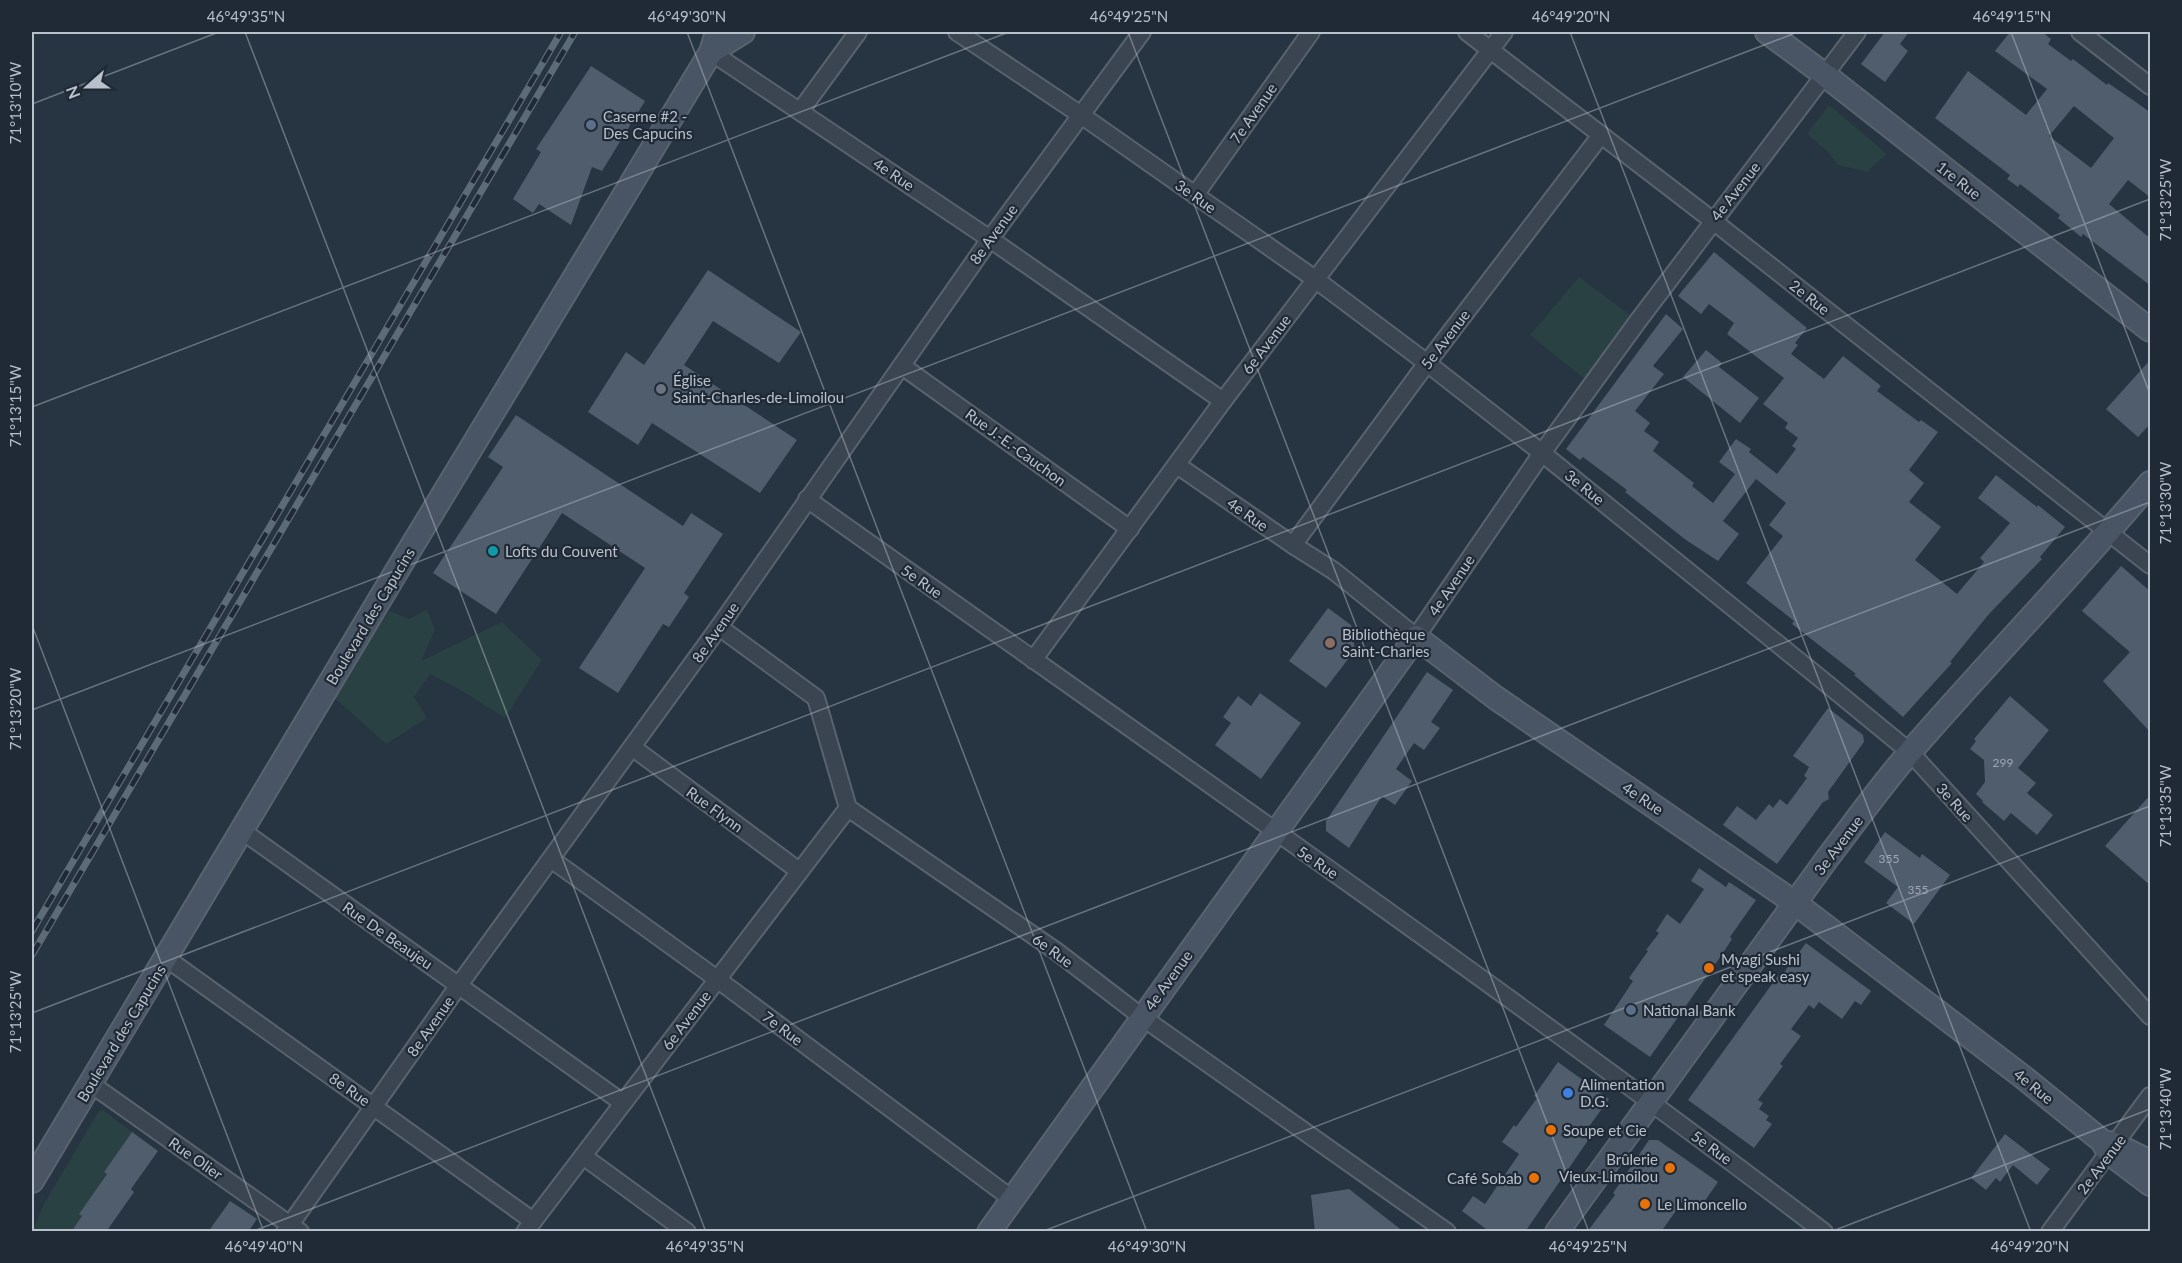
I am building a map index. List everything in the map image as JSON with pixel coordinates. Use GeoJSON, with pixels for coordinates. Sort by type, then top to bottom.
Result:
{"type":"FeatureCollection","features":[{"type":"Feature","properties":{"kind":"main road","name":"Boulevard des Capucins"},"geometry":{"type":"LineString","coordinates":[[32,1181],[714,42],[743,32]]}},
{"type":"Feature","properties":{"kind":"main road","name":"1re Rue"},"geometry":{"type":"LineString","coordinates":[[1767,32],[2151,330]]}},
{"type":"Feature","properties":{"kind":"main road","name":"3e Avenue"},"geometry":{"type":"LineString","coordinates":[[1557,1232],[1829,855],[1910,752],[2110,532],[2151,483]]}},
{"type":"Feature","properties":{"kind":"main road","name":"4e Avenue"},"geometry":{"type":"LineString","coordinates":[[989,1232],[1416,637]]}},
{"type":"Feature","properties":{"kind":"main road","name":"4e Rue"},"geometry":{"type":"LineString","coordinates":[[1416,637],[1496,698],[1795,903],[2023,1077],[2109,1146],[2151,1184]]}},
{"type":"Feature","properties":{"kind":"main road","name":"4e Rue"},"geometry":{"type":"LineString","coordinates":[[2109,1146],[2151,1162]]}},
{"type":"Feature","properties":{"kind":"street"},"geometry":{"type":"LineString","coordinates":[[801,110],[858,32]]}},
{"type":"Feature","properties":{"kind":"street","name":"3e Rue"},"geometry":{"type":"LineString","coordinates":[[957,32],[1081,115],[1315,279],[1427,363],[1542,453],[1910,752],[2151,1016]]}},
{"type":"Feature","properties":{"kind":"street","name":"8e Avenue"},"geometry":{"type":"LineString","coordinates":[[292,1229],[373,1106],[719,627],[990,238],[1142,32]]}},
{"type":"Feature","properties":{"kind":"street","name":"7e Avenue"},"geometry":{"type":"LineString","coordinates":[[1195,195],[1311,32]]}},
{"type":"Feature","properties":{"kind":"street","name":"2e Rue"},"geometry":{"type":"LineString","coordinates":[[1467,32],[1712,220],[2151,565]]}},
{"type":"Feature","properties":{"kind":"street","name":"6e Avenue"},"geometry":{"type":"LineString","coordinates":[[1033,660],[1223,401],[1503,32]]}},
{"type":"Feature","properties":{"kind":"street","name":"4e Avenue"},"geometry":{"type":"LineString","coordinates":[[1416,637],[1542,453],[1712,220],[1857,32]]}},
{"type":"Feature","properties":{"kind":"street"},"geometry":{"type":"LineString","coordinates":[[2080,32],[2151,86]]}},
{"type":"Feature","properties":{"kind":"street","name":"4e Rue"},"geometry":{"type":"LineString","coordinates":[[714,42],[801,110],[990,238],[1223,401]]}},
{"type":"Feature","properties":{"kind":"street","name":"5e Avenue"},"geometry":{"type":"LineString","coordinates":[[1293,545],[1427,363],[1601,135]]}},
{"type":"Feature","properties":{"kind":"street","name":"Rue J.-E.-Cauchon"},"geometry":{"type":"LineString","coordinates":[[902,366],[1130,529]]}},
{"type":"Feature","properties":{"kind":"street","name":"4e Rue"},"geometry":{"type":"LineString","coordinates":[[1177,465],[1334,571],[1416,637]]}},
{"type":"Feature","properties":{"kind":"street","name":"5e Rue"},"geometry":{"type":"LineString","coordinates":[[807,499],[1184,765],[1275,832],[1364,892],[1824,1232]]}},
{"type":"Feature","properties":{"kind":"street"},"geometry":{"type":"LineString","coordinates":[[719,627],[816,698],[848,808]]}},
{"type":"Feature","properties":{"kind":"street","name":"Rue Flynn"},"geometry":{"type":"LineString","coordinates":[[632,747],[799,871]]}},
{"type":"Feature","properties":{"kind":"street","name":"6e Avenue"},"geometry":{"type":"LineString","coordinates":[[529,1226],[848,808]]}},
{"type":"Feature","properties":{"kind":"street","name":"6e Rue"},"geometry":{"type":"LineString","coordinates":[[848,808],[1056,951],[1142,1017],[1447,1232]]}},
{"type":"Feature","properties":{"kind":"street","name":"Rue De Beaujeu"},"geometry":{"type":"LineString","coordinates":[[241,830],[622,1103]]}},
{"type":"Feature","properties":{"kind":"street","name":"7e Rue"},"geometry":{"type":"LineString","coordinates":[[551,859],[717,979],[1012,1199]]}},
{"type":"Feature","properties":{"kind":"street","name":"8e Rue"},"geometry":{"type":"LineString","coordinates":[[165,958],[373,1106],[529,1226]]}},
{"type":"Feature","properties":{"kind":"street","name":"Rue Olier"},"geometry":{"type":"LineString","coordinates":[[91,1084],[292,1229]]}},
{"type":"Feature","properties":{"kind":"street","name":"2e Avenue"},"geometry":{"type":"LineString","coordinates":[[2050,1232],[2109,1146],[2151,1096]]}},
{"type":"Feature","properties":{"kind":"street"},"geometry":{"type":"LineString","coordinates":[[583,1156],[687,1232]]}},
{"type":"Feature","properties":{"kind":"green space"},"geometry":{"type":"Polygon","coordinates":[[[1829,105],[1887,154],[1867,172],[1838,165],[1828,152],[1807,134],[1829,105]]]}},
{"type":"Feature","properties":{"kind":"green space"},"geometry":{"type":"Polygon","coordinates":[[[1579,277],[1638,321],[1592,385],[1530,335],[1579,277]]]}},
{"type":"Feature","properties":{"kind":"green space"},"geometry":{"type":"Polygon","coordinates":[[[427,609],[435,630],[421,661],[502,622],[542,660],[505,718],[430,674],[414,697],[427,718],[386,744],[329,693],[390,611],[409,619],[427,609]]]}},
{"type":"Feature","properties":{"kind":"green space"},"geometry":{"type":"Polygon","coordinates":[[[103,1110],[132,1132],[104,1172],[107,1174],[79,1214],[82,1216],[71,1231],[32,1232],[44,1204],[99,1111],[103,1110]]]}},
{"type":"Feature","properties":{"kind":"building"},"geometry":{"type":"Polygon","coordinates":[[[1885,32],[1909,32],[1900,44],[1908,51],[1885,82],[1861,64],[1885,32]]]}},
{"type":"Feature","properties":{"kind":"building"},"geometry":{"type":"Polygon","coordinates":[[[2010,32],[2042,32],[2051,39],[2048,44],[2151,113],[2151,198],[2128,180],[2109,204],[2151,239],[2151,286],[2083,234],[2081,237],[2058,218],[2060,215],[2020,184],[2018,187],[2007,179],[2010,175],[1935,118],[1968,71],[2026,115],[2047,89],[1995,51],[2010,32]],[[2074,106],[2049,136],[2091,168],[2114,138],[2074,106]]]}},
{"type":"Feature","properties":{"kind":"building","name":"Caserne #2 - Des Capucins"},"geometry":{"type":"Polygon","coordinates":[[[591,66],[645,101],[602,171],[592,167],[571,225],[539,204],[533,213],[513,199],[541,152],[536,149],[591,66]]]}},
{"type":"Feature","properties":{"kind":"building"},"geometry":{"type":"Polygon","coordinates":[[[1714,252],[1807,328],[1795,343],[1798,345],[1791,354],[1824,379],[1843,356],[1881,386],[1877,391],[1919,422],[1921,420],[1938,432],[1909,470],[1924,483],[1909,502],[1941,527],[1915,560],[1957,594],[1984,562],[1980,558],[2010,523],[1978,498],[1996,475],[2065,527],[2040,557],[2042,559],[1989,614],[1950,662],[1952,663],[1903,717],[1854,675],[1856,674],[1792,624],[1794,621],[1746,583],[1783,536],[1769,525],[1786,503],[1756,479],[1723,521],[1739,534],[1718,561],[1686,540],[1625,492],[1627,490],[1583,457],[1580,460],[1566,449],[1666,314],[1683,329],[1653,366],[1664,374],[1635,411],[1650,423],[1644,431],[1659,442],[1653,451],[1694,483],[1692,486],[1713,503],[1735,474],[1719,462],[1736,439],[1751,449],[1749,452],[1777,474],[1796,449],[1792,446],[1798,438],[1785,428],[1788,423],[1763,404],[1784,378],[1727,334],[1734,323],[1709,304],[1701,314],[1678,296],[1714,252]]]}},
{"type":"Feature","properties":{"kind":"building","name":"Église Saint-Charles-de-Limoilou"},"geometry":{"type":"Polygon","coordinates":[[[708,270],[801,332],[779,363],[713,321],[684,365],[797,440],[760,493],[652,423],[638,445],[588,412],[626,352],[644,365],[708,270]]]}},
{"type":"Feature","properties":{"kind":"building"},"geometry":{"type":"Polygon","coordinates":[[[1706,350],[1722,363],[1719,367],[1759,398],[1740,423],[1683,377],[1706,350]]]}},
{"type":"Feature","properties":{"kind":"building"},"geometry":{"type":"Polygon","coordinates":[[[2151,359],[2151,423],[2138,437],[2106,409],[2151,359]]]}},
{"type":"Feature","properties":{"kind":"building","name":"Lofts du Couvent"},"geometry":{"type":"Polygon","coordinates":[[[516,415],[683,526],[691,513],[723,534],[684,593],[689,597],[669,627],[663,624],[618,693],[579,668],[645,568],[562,513],[496,614],[433,573],[503,467],[488,457],[516,415]]]}},
{"type":"Feature","properties":{"kind":"building"},"geometry":{"type":"Polygon","coordinates":[[[2121,566],[2151,592],[2151,733],[2103,681],[2130,652],[2082,611],[2121,566]]]}},
{"type":"Feature","properties":{"kind":"building"},"geometry":{"type":"Polygon","coordinates":[[[1328,608],[1351,625],[1355,650],[1326,688],[1289,661],[1328,608]]]}},
{"type":"Feature","properties":{"kind":"building"},"geometry":{"type":"Polygon","coordinates":[[[1427,672],[1453,690],[1431,722],[1440,728],[1424,750],[1414,743],[1396,769],[1412,781],[1395,805],[1382,796],[1349,848],[1326,831],[1326,821],[1427,672]]]}},
{"type":"Feature","properties":{"kind":"building"},"geometry":{"type":"Polygon","coordinates":[[[1260,693],[1301,723],[1261,779],[1215,745],[1231,723],[1223,717],[1238,696],[1251,706],[1260,693]]]}},
{"type":"Feature","properties":{"kind":"building"},"geometry":{"type":"Polygon","coordinates":[[[2010,696],[2049,730],[2018,768],[2036,783],[2027,793],[2053,815],[2037,835],[2011,813],[2004,821],[1976,794],[1985,782],[1984,760],[1970,749],[1976,741],[1974,739],[2010,696]]]}},
{"type":"Feature","properties":{"kind":"building"},"geometry":{"type":"Polygon","coordinates":[[[1828,708],[1863,735],[1864,742],[1828,792],[1829,799],[1823,802],[1777,864],[1723,825],[1737,806],[1756,820],[1769,804],[1773,808],[1780,799],[1787,805],[1807,778],[1804,776],[1809,767],[1793,756],[1828,708]]]}},
{"type":"Feature","properties":{"kind":"building"},"geometry":{"type":"Polygon","coordinates":[[[2151,794],[2151,886],[2105,846],[2151,794]]]}},
{"type":"Feature","properties":{"kind":"building"},"geometry":{"type":"Polygon","coordinates":[[[1885,832],[1920,858],[1922,854],[1950,875],[1914,924],[1886,903],[1898,887],[1864,862],[1885,832]]]}},
{"type":"Feature","properties":{"kind":"building"},"geometry":{"type":"Polygon","coordinates":[[[1699,868],[1726,887],[1729,882],[1756,900],[1730,937],[1732,939],[1723,953],[1650,1057],[1604,1025],[1633,981],[1629,978],[1659,933],[1656,931],[1667,914],[1680,924],[1704,889],[1691,881],[1699,868]]]}},
{"type":"Feature","properties":{"kind":"building"},"geometry":{"type":"Polygon","coordinates":[[[1806,943],[1871,991],[1861,1005],[1855,1001],[1842,1019],[1819,1002],[1814,1009],[1809,1005],[1791,1029],[1801,1036],[1780,1064],[1783,1066],[1758,1100],[1763,1103],[1759,1109],[1769,1116],[1766,1120],[1772,1124],[1754,1148],[1688,1100],[1780,973],[1782,975],[1806,943]]]}},
{"type":"Feature","properties":{"kind":"building"},"geometry":{"type":"Polygon","coordinates":[[[1558,1062],[1609,1099],[1585,1132],[1591,1136],[1525,1232],[1490,1232],[1462,1211],[1473,1196],[1485,1204],[1519,1154],[1502,1142],[1537,1098],[1534,1096],[1558,1062]]]}},
{"type":"Feature","properties":{"kind":"building"},"geometry":{"type":"Polygon","coordinates":[[[132,1132],[158,1151],[131,1189],[134,1192],[106,1232],[71,1232],[82,1216],[79,1214],[107,1174],[104,1172],[132,1132]]]}},
{"type":"Feature","properties":{"kind":"building"},"geometry":{"type":"Polygon","coordinates":[[[2005,1134],[2050,1169],[2037,1185],[2013,1165],[2000,1182],[1996,1178],[1986,1190],[1971,1178],[2005,1134]]]}},
{"type":"Feature","properties":{"kind":"building"},"geometry":{"type":"Polygon","coordinates":[[[1649,1140],[1658,1140],[1718,1182],[1697,1212],[1682,1202],[1661,1232],[1587,1232],[1615,1195],[1613,1193],[1649,1140]]]}},
{"type":"Feature","properties":{"kind":"building"},"geometry":{"type":"Polygon","coordinates":[[[1349,1189],[1404,1232],[1315,1232],[1311,1195],[1349,1189]]]}},
{"type":"Feature","properties":{"kind":"building"},"geometry":{"type":"Polygon","coordinates":[[[230,1201],[257,1219],[248,1232],[208,1232],[230,1201]]]}},
{"type":"Feature","properties":{"kind":"railway"},"geometry":{"type":"LineString","coordinates":[[32,931],[561,32]]}},
{"type":"Feature","properties":{"kind":"railway"},"geometry":{"type":"LineString","coordinates":[[32,955],[575,32]]}},
{"type":"Feature","properties":{"kind":"place","name":"Caserne #2 - Des Capucins"},"geometry":{"type":"Point","coordinates":[591,125]}},
{"type":"Feature","properties":{"kind":"place","name":"Église Saint-Charles-de-Limoilou"},"geometry":{"type":"Point","coordinates":[661,389]}},
{"type":"Feature","properties":{"kind":"place","name":"Lofts du Couvent"},"geometry":{"type":"Point","coordinates":[493,551]}},
{"type":"Feature","properties":{"kind":"place","name":"Bibliothèque Saint-Charles"},"geometry":{"type":"Point","coordinates":[1330,643]}},
{"type":"Feature","properties":{"kind":"place","name":"Myagi Sushi et speak easy"},"geometry":{"type":"Point","coordinates":[1709,968]}},
{"type":"Feature","properties":{"kind":"place","name":"National Bank"},"geometry":{"type":"Point","coordinates":[1631,1010]}},
{"type":"Feature","properties":{"kind":"place","name":"Alimentation D.G."},"geometry":{"type":"Point","coordinates":[1568,1093]}},
{"type":"Feature","properties":{"kind":"place","name":"Soupe et Cie"},"geometry":{"type":"Point","coordinates":[1551,1130]}},
{"type":"Feature","properties":{"kind":"place","name":"Brûlerie Vieux-Limoilou"},"geometry":{"type":"Point","coordinates":[1670,1168]}},
{"type":"Feature","properties":{"kind":"place","name":"Café Sobab"},"geometry":{"type":"Point","coordinates":[1534,1178]}},
{"type":"Feature","properties":{"kind":"place","name":"Le Limoncello"},"geometry":{"type":"Point","coordinates":[1645,1204]}}]}
